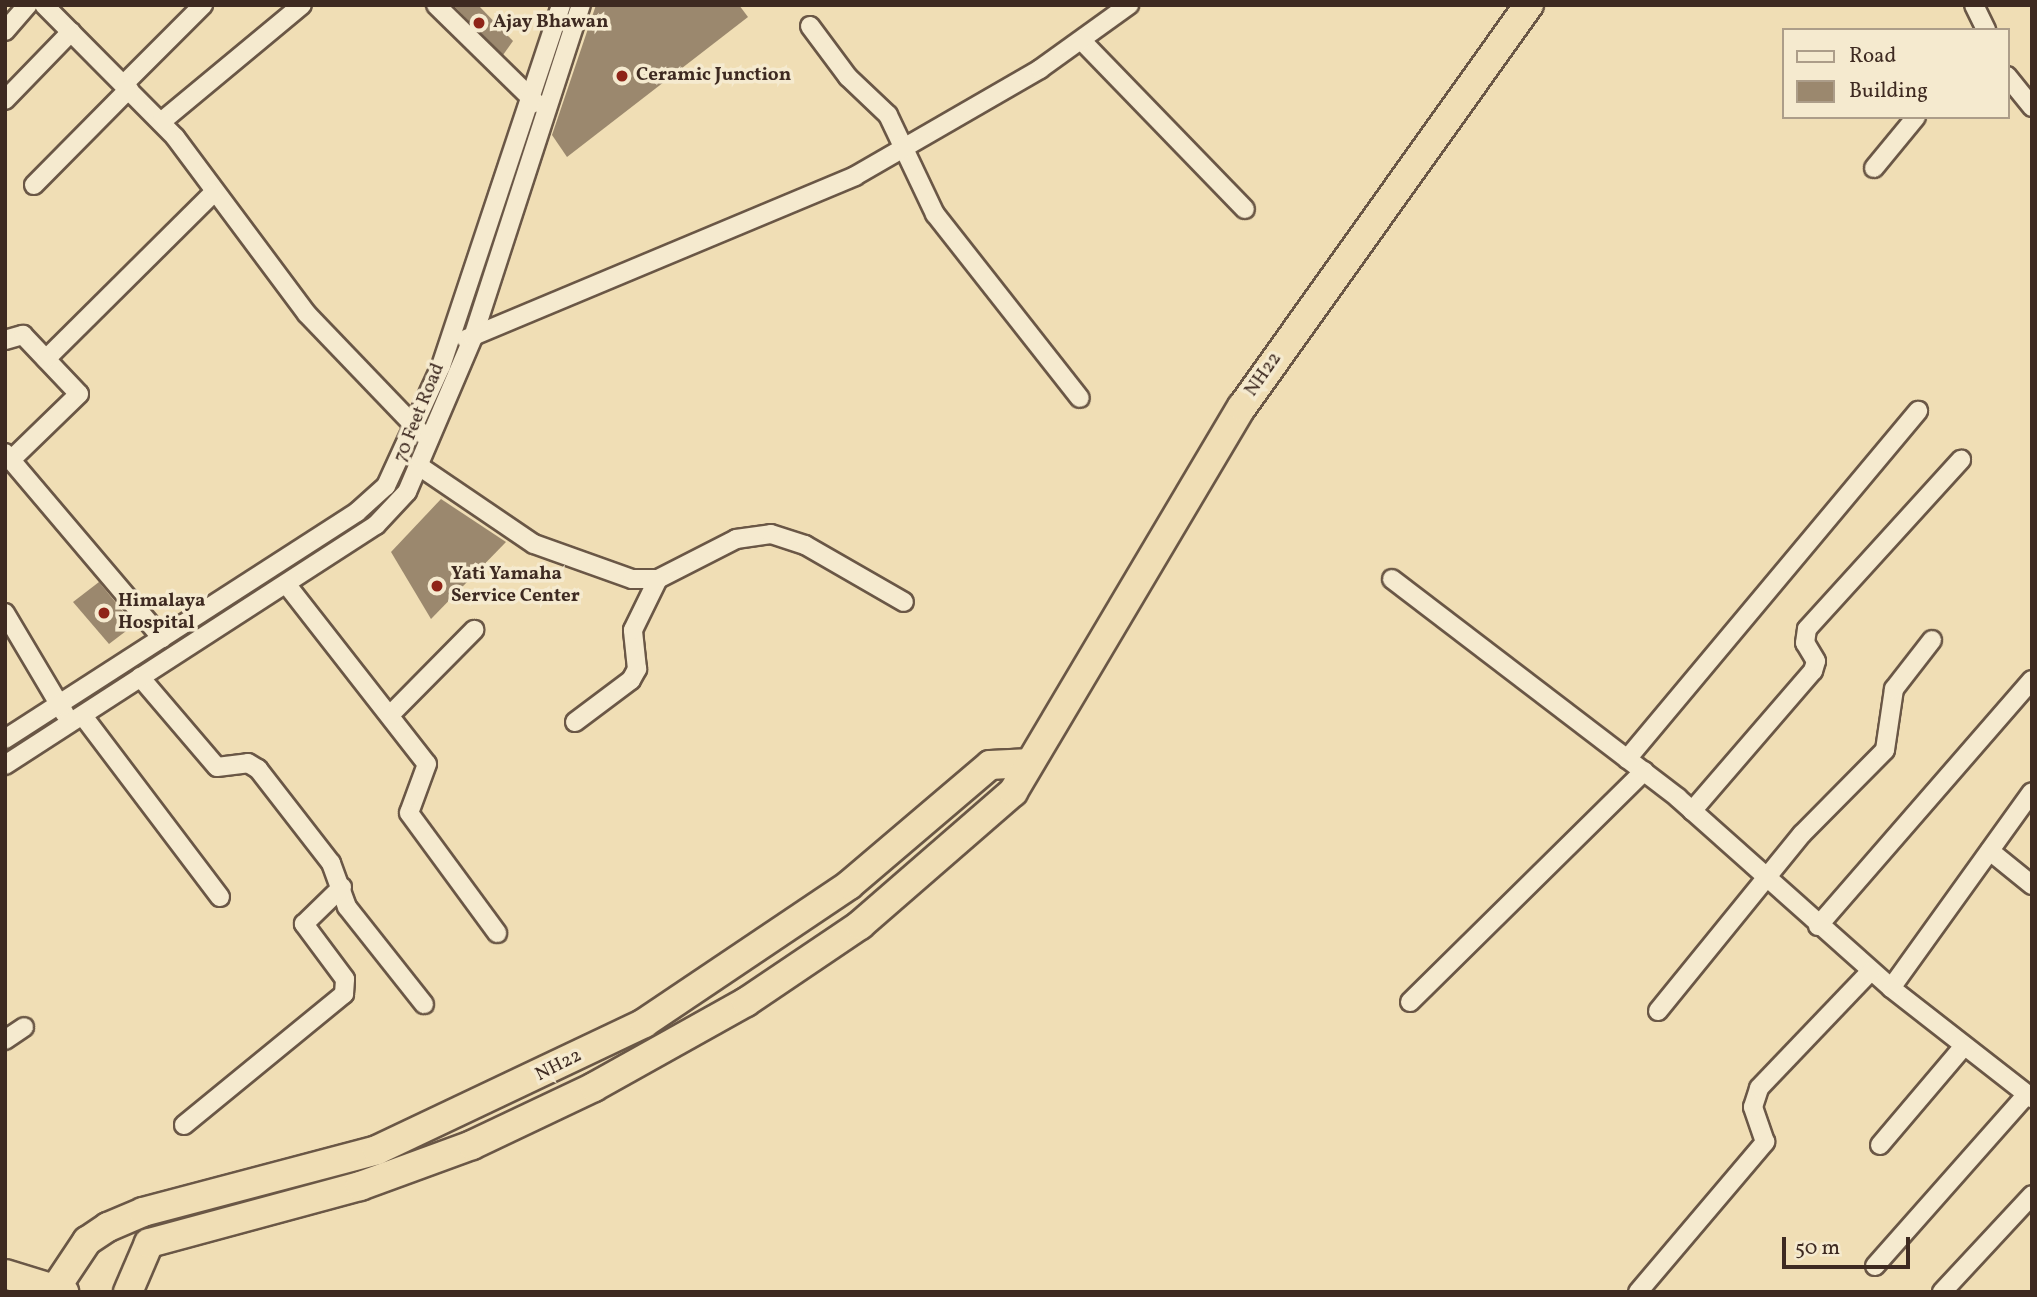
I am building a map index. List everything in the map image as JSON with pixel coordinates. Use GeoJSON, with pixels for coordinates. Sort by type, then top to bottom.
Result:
{"type":"FeatureCollection","features":[{"type":"Feature","properties":{"kind":"highway","name":"NH22"},"geometry":{"type":"LineString","coordinates":[[128,1292],[149,1243],[360,1186],[472,1145],[594,1087],[746,1002],[922,875],[1013,792],[1026,763],[1242,407],[1529,5]]}},
{"type":"Feature","properties":{"kind":"highway","name":"NH22"},"geometry":{"type":"LineString","coordinates":[[59,1290],[86,1241],[108,1227],[143,1212],[377,1150],[644,1023],[849,885],[990,765],[1026,763]]}},
{"type":"Feature","properties":{"kind":"highway"},"geometry":{"type":"LineString","coordinates":[[5,1274],[59,1290]]}},
{"type":"Feature","properties":{"kind":"street"},"geometry":{"type":"LineString","coordinates":[[34,185],[203,5]]}},
{"type":"Feature","properties":{"kind":"street"},"geometry":{"type":"LineString","coordinates":[[161,122],[302,5]]}},
{"type":"Feature","properties":{"kind":"street"},"geometry":{"type":"LineString","coordinates":[[436,5],[530,99],[547,112]]}},
{"type":"Feature","properties":{"kind":"street","name":"70 Feet Road"},"geometry":{"type":"LineString","coordinates":[[5,739],[366,505],[392,477],[449,343],[561,5]]}},
{"type":"Feature","properties":{"kind":"street","name":"70 Feet Road"},"geometry":{"type":"LineString","coordinates":[[5,765],[224,626],[383,519],[422,468],[473,337],[582,5]]}},
{"type":"Feature","properties":{"kind":"street"},"geometry":{"type":"LineString","coordinates":[[449,343],[473,337],[721,236],[906,148],[1082,41],[1129,5]]}},
{"type":"Feature","properties":{"kind":"street"},"geometry":{"type":"LineString","coordinates":[[1973,5],[1985,28]]}},
{"type":"Feature","properties":{"kind":"street"},"geometry":{"type":"LineString","coordinates":[[5,30],[41,6],[71,32],[161,122],[307,314],[414,429],[433,439]]}},
{"type":"Feature","properties":{"kind":"street"},"geometry":{"type":"LineString","coordinates":[[810,26],[848,77],[888,115],[906,148],[935,214],[1080,398]]}},
{"type":"Feature","properties":{"kind":"street"},"geometry":{"type":"LineString","coordinates":[[5,100],[71,32]]}},
{"type":"Feature","properties":{"kind":"street"},"geometry":{"type":"LineString","coordinates":[[1082,41],[1245,209]]}},
{"type":"Feature","properties":{"kind":"street"},"geometry":{"type":"LineString","coordinates":[[2015,84],[2032,107]]}},
{"type":"Feature","properties":{"kind":"street"},"geometry":{"type":"LineString","coordinates":[[1874,168],[1914,119]]}},
{"type":"Feature","properties":{"kind":"street"},"geometry":{"type":"LineString","coordinates":[[46,359],[213,193]]}},
{"type":"Feature","properties":{"kind":"street"},"geometry":{"type":"LineString","coordinates":[[5,340],[23,335],[76,388],[78,401],[9,456],[162,638]]}},
{"type":"Feature","properties":{"kind":"street"},"geometry":{"type":"LineString","coordinates":[[1627,759],[1917,411]]}},
{"type":"Feature","properties":{"kind":"street"},"geometry":{"type":"LineString","coordinates":[[1692,811],[1813,671],[1816,661],[1805,643],[1807,629],[1961,460]]}},
{"type":"Feature","properties":{"kind":"street"},"geometry":{"type":"LineString","coordinates":[[422,468],[534,544],[632,579],[658,579],[736,539],[771,534],[805,545],[904,602]]}},
{"type":"Feature","properties":{"kind":"street"},"geometry":{"type":"LineString","coordinates":[[575,722],[622,690],[637,669],[633,630],[658,579]]}},
{"type":"Feature","properties":{"kind":"street"},"geometry":{"type":"LineString","coordinates":[[1392,579],[1644,771],[1891,988],[2029,1096],[1875,1266]]}},
{"type":"Feature","properties":{"kind":"street"},"geometry":{"type":"LineString","coordinates":[[287,584],[427,764],[409,813],[497,933]]}},
{"type":"Feature","properties":{"kind":"street"},"geometry":{"type":"LineString","coordinates":[[212,606],[224,626]]}},
{"type":"Feature","properties":{"kind":"street"},"geometry":{"type":"LineString","coordinates":[[5,613],[11,634],[59,705],[76,720],[219,897]]}},
{"type":"Feature","properties":{"kind":"street"},"geometry":{"type":"LineString","coordinates":[[390,715],[474,631]]}},
{"type":"Feature","properties":{"kind":"street"},"geometry":{"type":"LineString","coordinates":[[1658,1012],[1768,880],[1802,834],[1885,750],[1894,689],[1932,640]]}},
{"type":"Feature","properties":{"kind":"street"},"geometry":{"type":"LineString","coordinates":[[140,677],[217,766],[248,763],[258,769],[342,887],[347,907],[424,1004]]}},
{"type":"Feature","properties":{"kind":"street"},"geometry":{"type":"LineString","coordinates":[[1818,926],[2032,680]]}},
{"type":"Feature","properties":{"kind":"street"},"geometry":{"type":"LineString","coordinates":[[1409,1002],[1644,771]]}},
{"type":"Feature","properties":{"kind":"street"},"geometry":{"type":"LineString","coordinates":[[1891,988],[2032,792]]}},
{"type":"Feature","properties":{"kind":"street"},"geometry":{"type":"LineString","coordinates":[[1990,851],[2032,886]]}},
{"type":"Feature","properties":{"kind":"street"},"geometry":{"type":"LineString","coordinates":[[184,1125],[344,994],[345,979],[304,924],[342,887]]}},
{"type":"Feature","properties":{"kind":"street"},"geometry":{"type":"LineString","coordinates":[[1638,1292],[1765,1142],[1753,1107],[1759,1088],[1871,971]]}},
{"type":"Feature","properties":{"kind":"street"},"geometry":{"type":"LineString","coordinates":[[5,1040],[24,1027]]}},
{"type":"Feature","properties":{"kind":"street"},"geometry":{"type":"LineString","coordinates":[[1880,1145],[1964,1046]]}},
{"type":"Feature","properties":{"kind":"street"},"geometry":{"type":"LineString","coordinates":[[1942,1292],[2032,1195]]}},
{"type":"Feature","properties":{"kind":"building","name":"Ajay Bhawan"},"geometry":{"type":"Polygon","coordinates":[[[453,5],[478,5],[513,41],[503,55],[453,5]]]}},
{"type":"Feature","properties":{"kind":"building","name":"Ceramic Junction"},"geometry":{"type":"Polygon","coordinates":[[[596,5],[739,5],[748,17],[567,157],[552,135],[596,5]]]}},
{"type":"Feature","properties":{"kind":"building","name":"Yati Yamaha Service Center"},"geometry":{"type":"Polygon","coordinates":[[[441,499],[506,542],[431,619],[391,552],[441,499]]]}},
{"type":"Feature","properties":{"kind":"building","name":"Himalaya Hospital"},"geometry":{"type":"Polygon","coordinates":[[[99,582],[134,625],[109,644],[73,602],[99,582]]]}},
{"type":"Feature","properties":{"kind":"place","name":"Ajay Bhawan"},"geometry":{"type":"Point","coordinates":[479,23]}},
{"type":"Feature","properties":{"kind":"place","name":"Ceramic Junction"},"geometry":{"type":"Point","coordinates":[622,76]}},
{"type":"Feature","properties":{"kind":"place","name":"Yati Yamaha Service Center"},"geometry":{"type":"Point","coordinates":[437,586]}},
{"type":"Feature","properties":{"kind":"place","name":"Himalaya Hospital"},"geometry":{"type":"Point","coordinates":[104,613]}}]}
